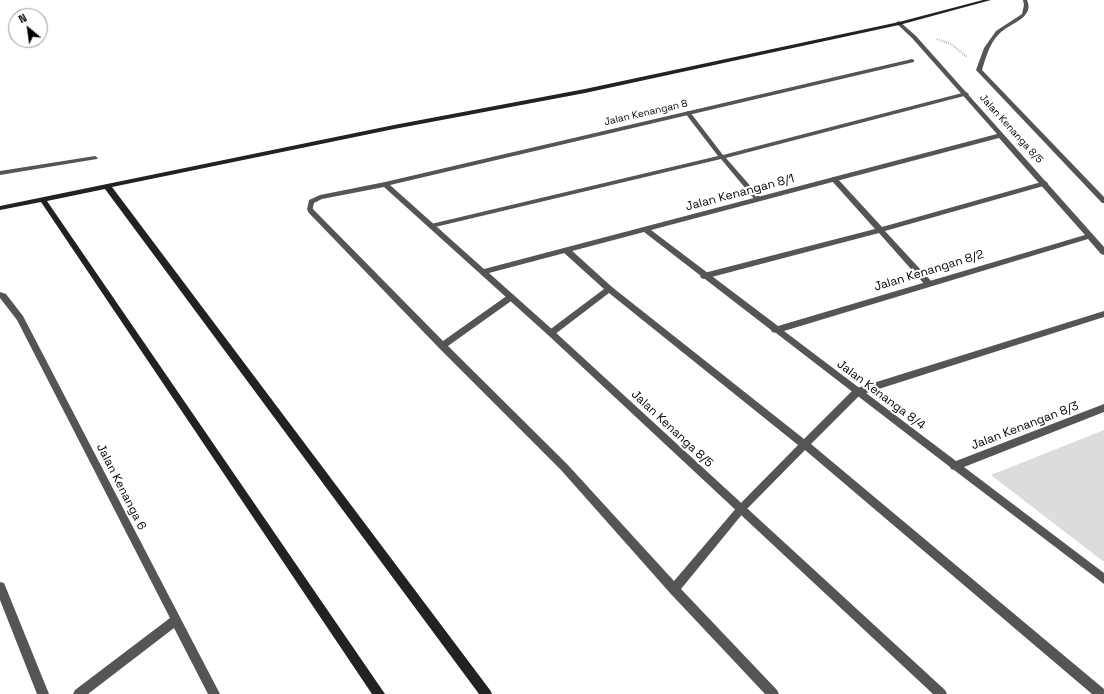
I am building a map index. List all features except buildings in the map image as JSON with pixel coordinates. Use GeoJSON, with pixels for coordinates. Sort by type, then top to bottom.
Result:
{"type":"FeatureCollection","features":[{"type":"Feature","properties":{"kind":"main road"},"geometry":{"type":"LineString","coordinates":[[0,208],[394,127],[585,91],[899,23],[989,0]]}},
{"type":"Feature","properties":{"kind":"main road"},"geometry":{"type":"LineString","coordinates":[[108,186],[486,694]]}},
{"type":"Feature","properties":{"kind":"main road"},"geometry":{"type":"LineString","coordinates":[[42,199],[379,694]]}},
{"type":"Feature","properties":{"kind":"street"},"geometry":{"type":"LineString","coordinates":[[1025,0],[1027,5],[1024,15],[998,32],[988,48],[979,70],[1104,201]]}},
{"type":"Feature","properties":{"kind":"street","name":"Jalan Kenanga 8/5"},"geometry":{"type":"LineString","coordinates":[[899,23],[914,37],[966,94],[1104,252]]}},
{"type":"Feature","properties":{"kind":"street","name":"Jalan Kenangan 8"},"geometry":{"type":"LineString","coordinates":[[442,346],[310,210],[311,202],[320,197],[385,184],[912,61]]}},
{"type":"Feature","properties":{"kind":"street"},"geometry":{"type":"LineString","coordinates":[[431,226],[722,157],[966,94]]}},
{"type":"Feature","properties":{"kind":"street"},"geometry":{"type":"LineString","coordinates":[[688,113],[722,157],[758,199]]}},
{"type":"Feature","properties":{"kind":"street","name":"Jalan Kenangan 8/1"},"geometry":{"type":"LineString","coordinates":[[484,272],[1002,135]]}},
{"type":"Feature","properties":{"kind":"street"},"geometry":{"type":"LineString","coordinates":[[0,173],[95,158]]}},
{"type":"Feature","properties":{"kind":"street"},"geometry":{"type":"LineString","coordinates":[[834,179],[929,284]]}},
{"type":"Feature","properties":{"kind":"street"},"geometry":{"type":"LineString","coordinates":[[704,276],[880,230],[1044,183]]}},
{"type":"Feature","properties":{"kind":"street","name":"Jalan Kenanga 8/5"},"geometry":{"type":"LineString","coordinates":[[385,184],[551,333],[941,694]]}},
{"type":"Feature","properties":{"kind":"street","name":"Jalan Kenanga 8/4"},"geometry":{"type":"LineString","coordinates":[[644,229],[1104,579]]}},
{"type":"Feature","properties":{"kind":"street","name":"Jalan Kenangan 8/2"},"geometry":{"type":"LineString","coordinates":[[775,330],[1090,236]]}},
{"type":"Feature","properties":{"kind":"street"},"geometry":{"type":"LineString","coordinates":[[566,250],[609,289],[804,444],[1101,694]]}},
{"type":"Feature","properties":{"kind":"street"},"geometry":{"type":"LineString","coordinates":[[551,333],[609,289]]}},
{"type":"Feature","properties":{"kind":"street","name":"Jalan Kenanga 6"},"geometry":{"type":"LineString","coordinates":[[0,295],[20,318],[214,694]]}},
{"type":"Feature","properties":{"kind":"street"},"geometry":{"type":"LineString","coordinates":[[511,297],[442,346],[564,467],[674,589],[773,694]]}},
{"type":"Feature","properties":{"kind":"street"},"geometry":{"type":"LineString","coordinates":[[674,589],[741,509],[857,392],[1104,314]]}},
{"type":"Feature","properties":{"kind":"street","name":"Jalan Kenangan 8/3"},"geometry":{"type":"LineString","coordinates":[[954,466],[1104,408]]}},
{"type":"Feature","properties":{"kind":"street"},"geometry":{"type":"LineString","coordinates":[[0,587],[43,694]]}},
{"type":"Feature","properties":{"kind":"street"},"geometry":{"type":"LineString","coordinates":[[79,694],[176,620]]}},
{"type":"Feature","properties":{"kind":"path"},"geometry":{"type":"LineString","coordinates":[[914,37],[925,36],[951,44],[963,53],[979,70]]}},
{"type":"Feature","properties":{"kind":"shaded area"},"geometry":{"type":"Polygon","coordinates":[[[1104,430],[1104,562],[991,475],[1104,430]]]}}]}
